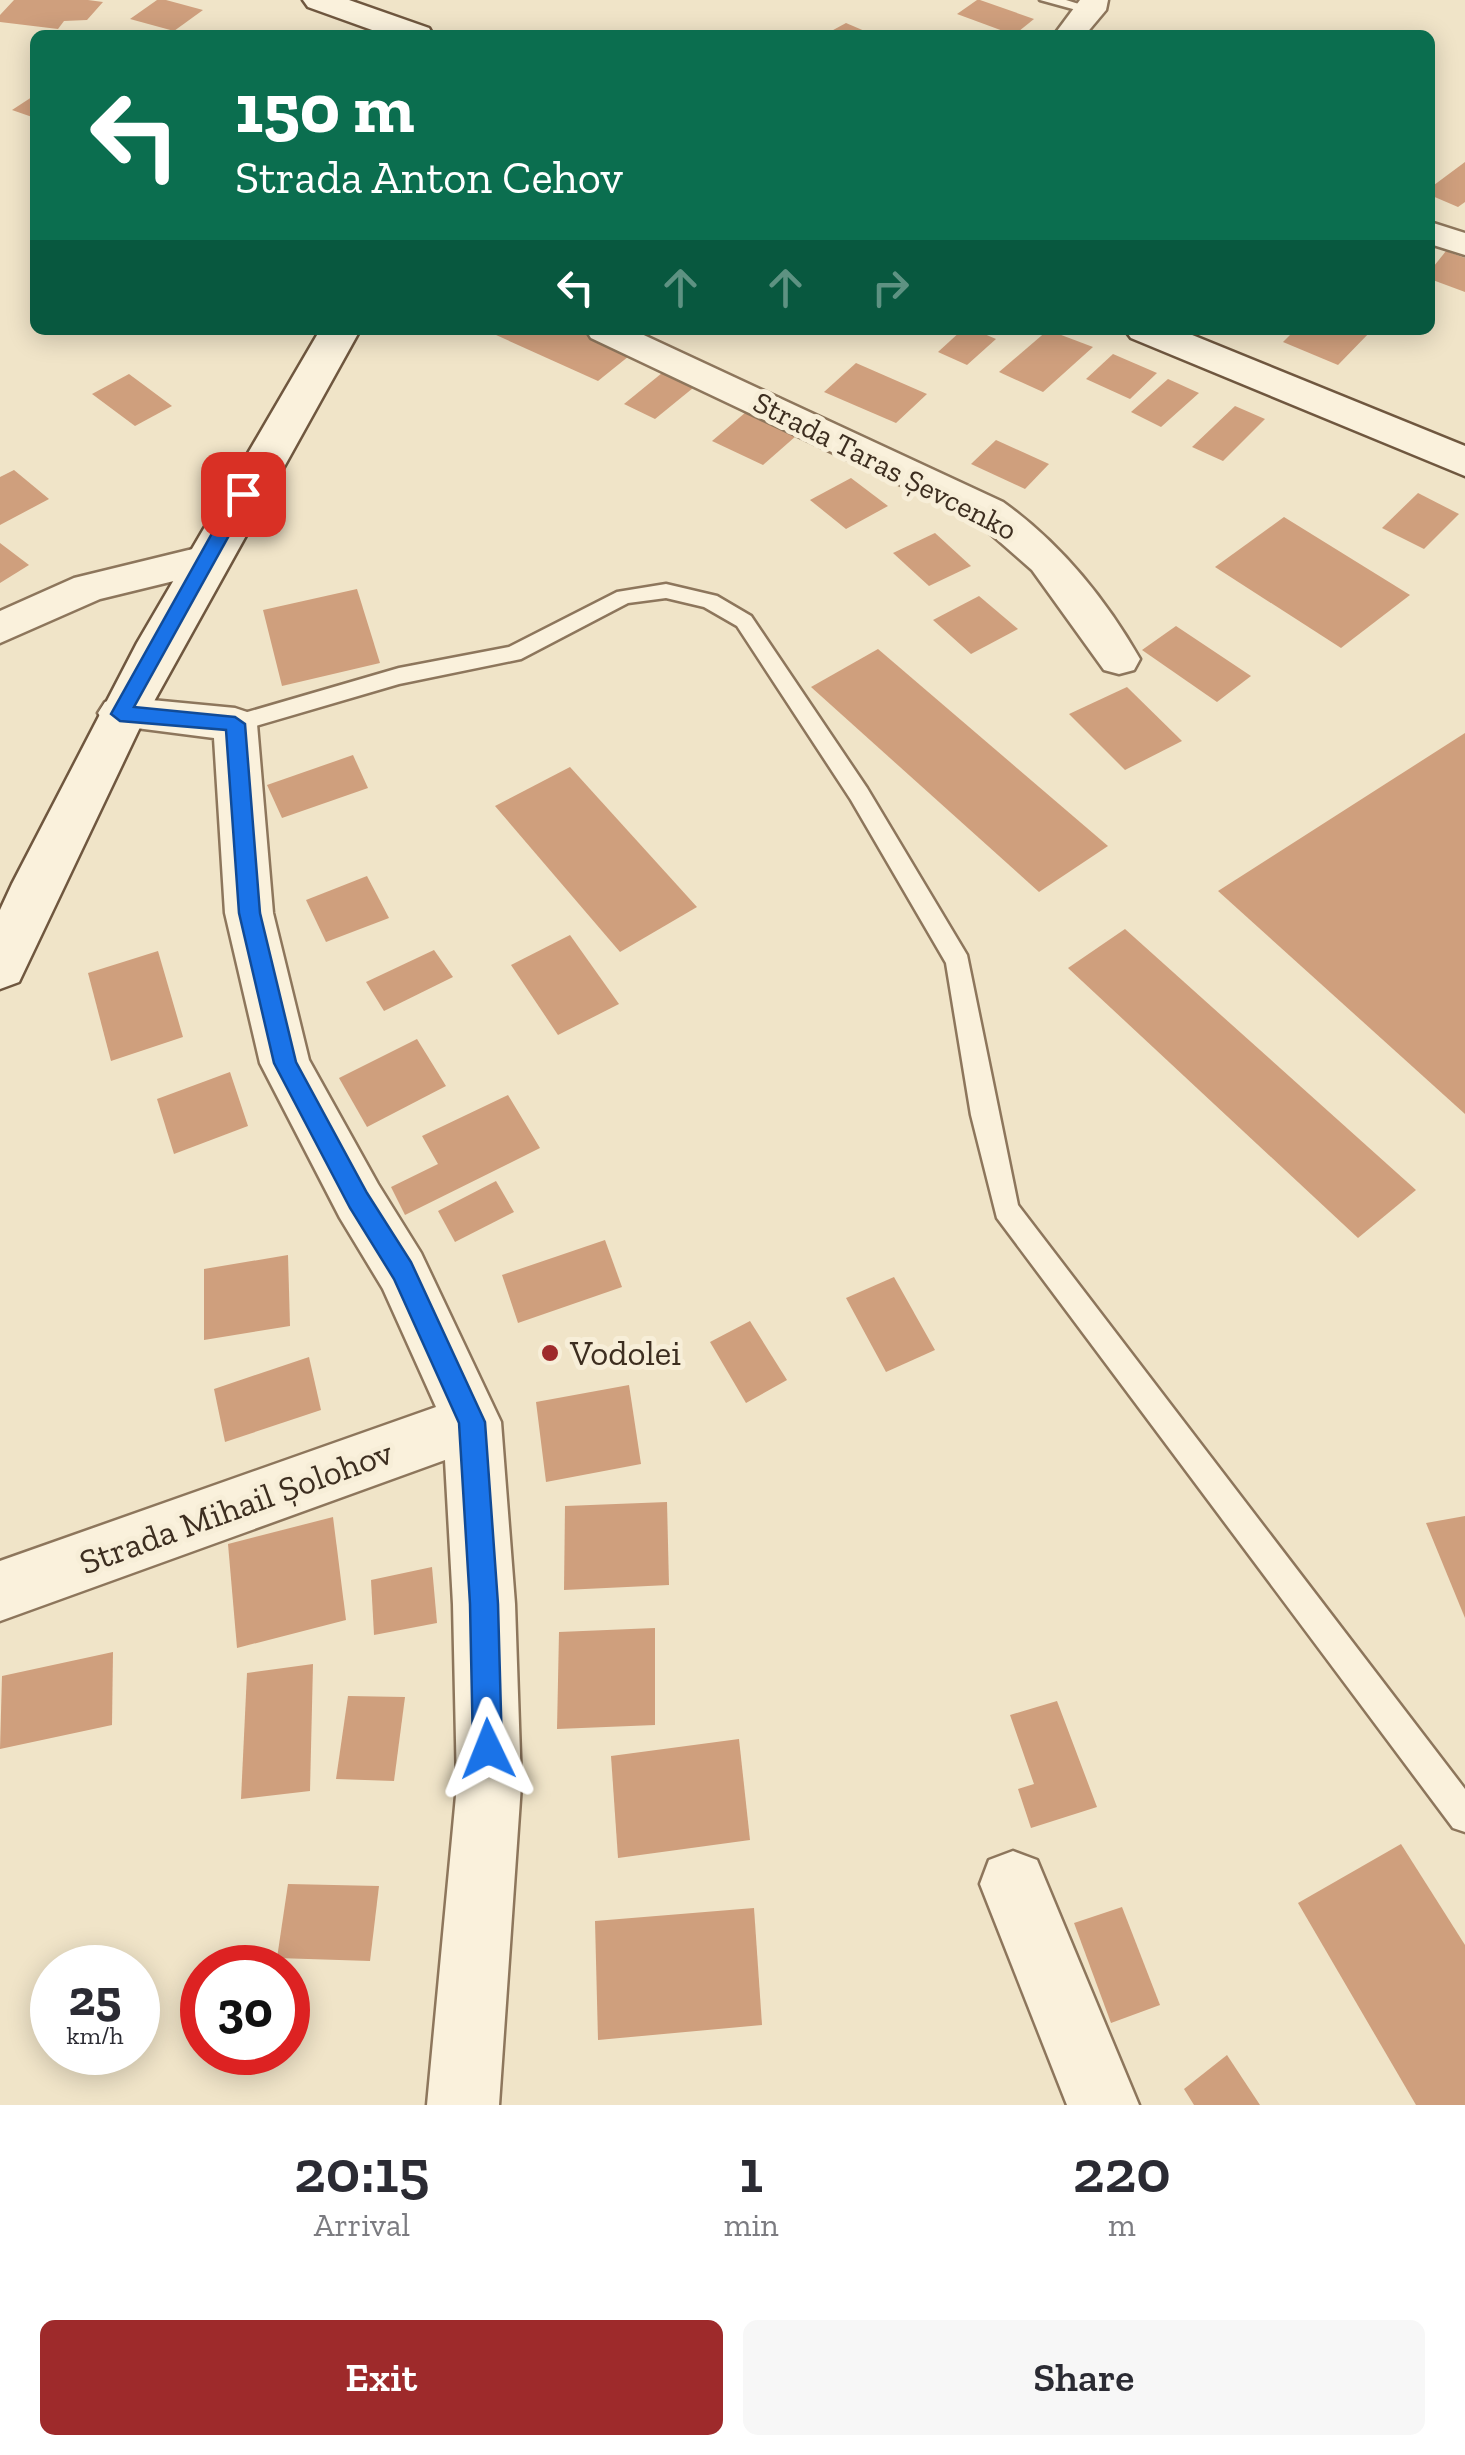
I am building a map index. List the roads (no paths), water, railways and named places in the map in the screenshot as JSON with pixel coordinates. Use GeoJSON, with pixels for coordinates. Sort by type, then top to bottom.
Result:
{"type":"FeatureCollection","features":[{"type":"Feature","properties":{"kind":"main road"},"geometry":{"type":"LineString","coordinates":[[319,0],[403,30]]}},
{"type":"Feature","properties":{"kind":"main road"},"geometry":{"type":"LineString","coordinates":[[0,967],[42,870],[120,714],[204,560],[337,335]]}},
{"type":"Feature","properties":{"kind":"main road"},"geometry":{"type":"LineString","coordinates":[[1159,335],[1388,426],[1465,462]]}},
{"type":"Feature","properties":{"kind":"street"},"geometry":{"type":"LineString","coordinates":[[1073,30],[1092,5]]}},
{"type":"Feature","properties":{"kind":"street"},"geometry":{"type":"LineString","coordinates":[[1435,234],[1465,245]]}},
{"type":"Feature","properties":{"kind":"street","name":"Strada Taras Șevcenko"},"geometry":{"type":"LineString","coordinates":[[615,335],[989,511],[1024,534],[1046,555],[1119,658]]}},
{"type":"Feature","properties":{"kind":"street"},"geometry":{"type":"LineString","coordinates":[[0,628],[88,588],[204,560]]}},
{"type":"Feature","properties":{"kind":"street"},"geometry":{"type":"LineString","coordinates":[[120,714],[235,724],[249,913],[285,1063],[358,1201],[402,1270],[472,1422],[484,1604],[489,1785],[463,2105]]}},
{"type":"Feature","properties":{"kind":"street","name":"Strada Mihail Șolohov"},"geometry":{"type":"LineString","coordinates":[[0,1591],[472,1422]]}},
{"type":"Feature","properties":{"kind":"street"},"geometry":{"type":"LineString","coordinates":[[1013,1884],[1103,2105]]}},
{"type":"Feature","properties":{"kind":"lane"},"geometry":{"type":"LineString","coordinates":[[1047,0],[1092,5]]}},
{"type":"Feature","properties":{"kind":"lane"},"geometry":{"type":"LineString","coordinates":[[235,724],[399,676],[514,654],[624,597],[666,591],[710,601],[744,621],[860,794],[958,962],[984,1114],[1006,1210],[1465,1816]]}},
{"type":"Feature","properties":{"kind":"place","name":"Vodolei"},"geometry":{"type":"Point","coordinates":[550,1353]}}]}
